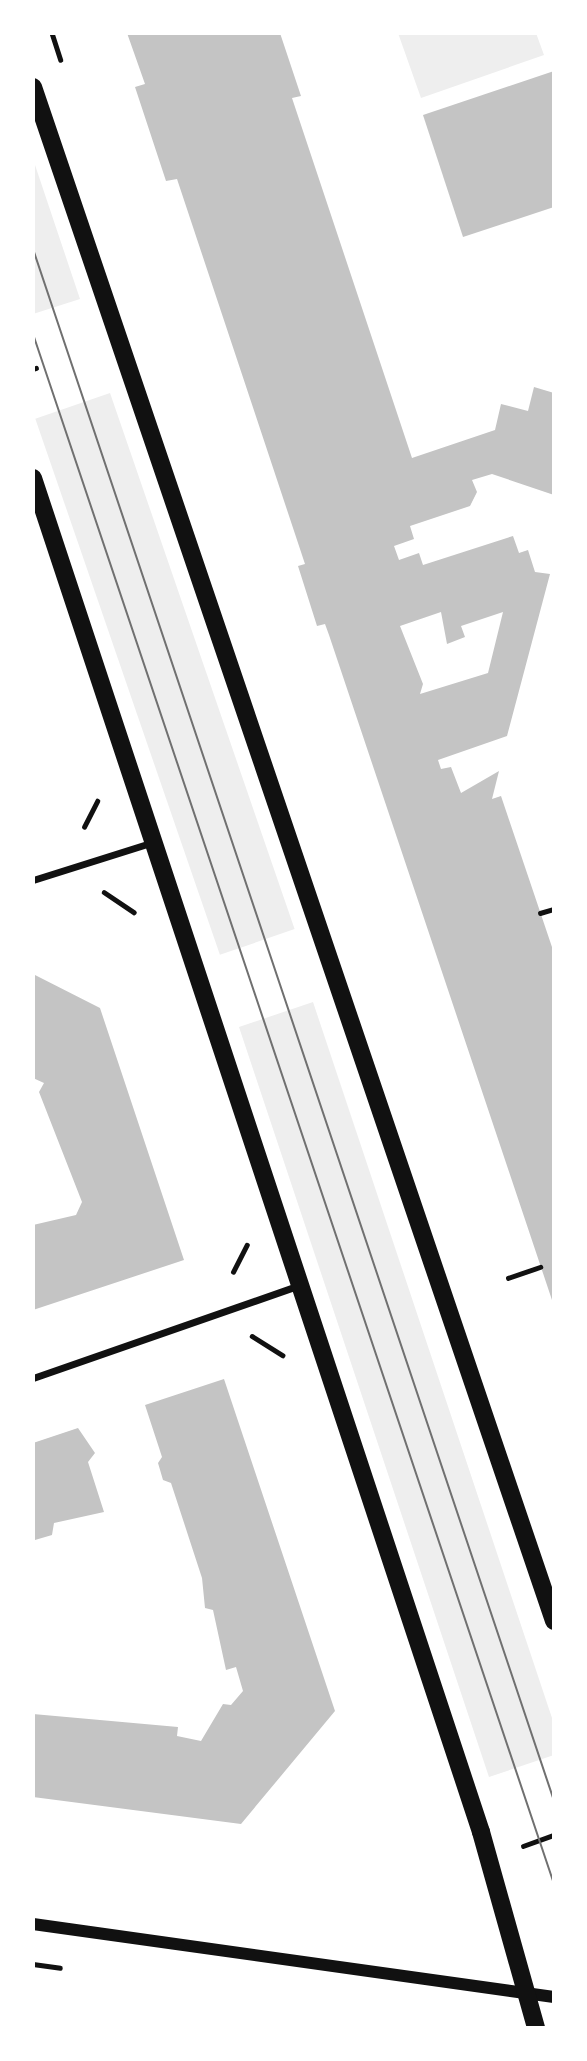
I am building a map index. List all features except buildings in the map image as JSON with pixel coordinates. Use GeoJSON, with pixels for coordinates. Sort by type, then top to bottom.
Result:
{"type":"FeatureCollection","features":[{"type":"Feature","properties":{"kind":"main road"},"geometry":{"type":"LineString","coordinates":[[33,87],[554,1621]]}},
{"type":"Feature","properties":{"kind":"main road"},"geometry":{"type":"LineString","coordinates":[[34,480],[150,843],[481,1832],[536,2028]]}},
{"type":"Feature","properties":{"kind":"street"},"geometry":{"type":"LineString","coordinates":[[33,880],[150,843]]}},
{"type":"Feature","properties":{"kind":"street"},"geometry":{"type":"LineString","coordinates":[[33,1378],[297,1286]]}},
{"type":"Feature","properties":{"kind":"street"},"geometry":{"type":"LineString","coordinates":[[33,1924],[554,1997]]}},
{"type":"Feature","properties":{"kind":"path"},"geometry":{"type":"LineString","coordinates":[[540,913],[554,909]]}},
{"type":"Feature","properties":{"kind":"path"},"geometry":{"type":"LineString","coordinates":[[508,1278],[540,1267]]}},
{"type":"Feature","properties":{"kind":"path"},"geometry":{"type":"LineString","coordinates":[[512,1850],[554,1835]]}},
{"type":"Feature","properties":{"kind":"shaded area"},"geometry":{"type":"Polygon","coordinates":[[[398,33],[536,33],[544,55],[421,98],[398,33]]]}},
{"type":"Feature","properties":{"kind":"shaded area"},"geometry":{"type":"Polygon","coordinates":[[[33,159],[80,299],[33,314],[33,159]]]}},
{"type":"Feature","properties":{"kind":"shaded area"},"geometry":{"type":"Polygon","coordinates":[[[110,393],[295,929],[220,955],[35,419],[110,393]]]}},
{"type":"Feature","properties":{"kind":"shaded area"},"geometry":{"type":"Polygon","coordinates":[[[313,1002],[554,1724],[554,1755],[489,1777],[239,1027],[313,1002]]]}},
{"type":"Feature","properties":{"kind":"tram line"},"geometry":{"type":"LineString","coordinates":[[33,249],[554,1801]]}},
{"type":"Feature","properties":{"kind":"tram line"},"geometry":{"type":"LineString","coordinates":[[33,334],[554,1884]]}}]}
